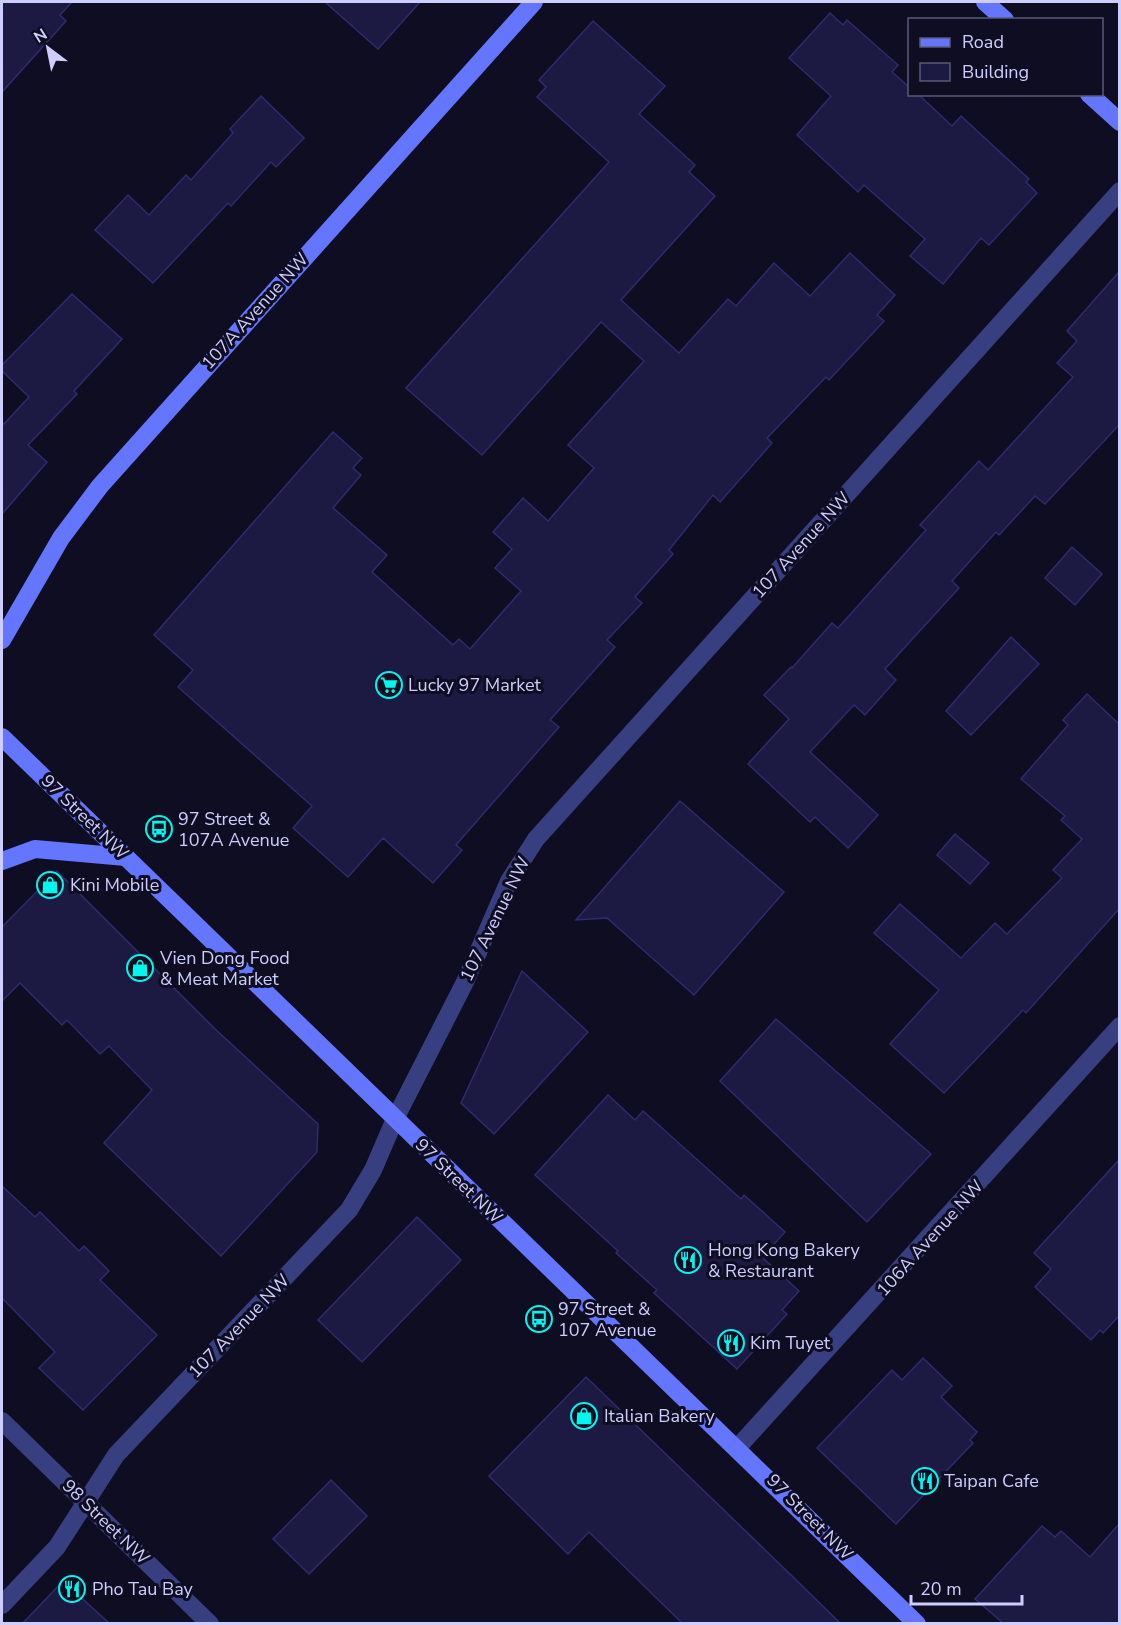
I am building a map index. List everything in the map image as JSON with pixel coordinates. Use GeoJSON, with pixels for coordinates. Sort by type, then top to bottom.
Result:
{"type":"FeatureCollection","features":[{"type":"Feature","properties":{"kind":"main road","name":"107A Avenue NW"},"geometry":{"type":"LineString","coordinates":[[2,640],[61,538],[107,477],[534,2]]}},
{"type":"Feature","properties":{"kind":"main road"},"geometry":{"type":"LineString","coordinates":[[985,2],[1003,18]]}},
{"type":"Feature","properties":{"kind":"main road"},"geometry":{"type":"LineString","coordinates":[[1091,96],[1119,122]]}},
{"type":"Feature","properties":{"kind":"main road","name":"97 Street NW"},"geometry":{"type":"LineString","coordinates":[[2,737],[395,1119],[738,1447],[917,1623]]}},
{"type":"Feature","properties":{"kind":"main road"},"geometry":{"type":"LineString","coordinates":[[2,861],[21,852],[46,849],[126,856]]}},
{"type":"Feature","properties":{"kind":"street","name":"107 Avenue NW"},"geometry":{"type":"LineString","coordinates":[[2,1605],[57,1547],[116,1455],[350,1210],[373,1170],[395,1119],[466,980],[509,881],[536,839],[1119,191]]}},
{"type":"Feature","properties":{"kind":"street","name":"106A Avenue NW"},"geometry":{"type":"LineString","coordinates":[[738,1447],[1119,1026]]}},
{"type":"Feature","properties":{"kind":"street","name":"98 Street NW"},"geometry":{"type":"LineString","coordinates":[[2,1421],[210,1623]]}},
{"type":"Feature","properties":{"kind":"building"},"geometry":{"type":"Polygon","coordinates":[[[2,2],[72,2],[60,15],[66,21],[2,92],[2,2]]]}},
{"type":"Feature","properties":{"kind":"building"},"geometry":{"type":"Polygon","coordinates":[[[325,2],[420,2],[378,49],[325,2]]]}},
{"type":"Feature","properties":{"kind":"building"},"geometry":{"type":"Polygon","coordinates":[[[830,13],[843,25],[847,20],[898,65],[892,72],[908,86],[908,96],[920,96],[952,126],[961,116],[1029,179],[1026,182],[1037,193],[989,245],[981,238],[943,284],[910,256],[925,239],[864,185],[858,192],[797,135],[831,96],[789,58],[830,13]]]}},
{"type":"Feature","properties":{"kind":"building"},"geometry":{"type":"Polygon","coordinates":[[[593,21],[665,86],[639,114],[695,165],[689,172],[715,196],[621,300],[679,353],[728,299],[736,306],[774,263],[810,296],[850,253],[895,295],[877,315],[884,321],[829,380],[826,377],[767,438],[772,443],[720,502],[713,495],[669,550],[673,554],[635,597],[642,603],[607,640],[615,647],[550,720],[559,727],[456,845],[462,850],[433,883],[383,838],[348,877],[293,828],[312,806],[178,687],[193,670],[154,635],[333,432],[362,458],[353,468],[361,475],[333,508],[387,555],[372,572],[453,645],[459,639],[470,649],[521,591],[495,568],[512,549],[493,532],[523,498],[548,521],[594,468],[568,445],[644,361],[601,322],[482,455],[406,388],[609,162],[537,97],[546,87],[539,80],[593,21]]]}},
{"type":"Feature","properties":{"kind":"building"},"geometry":{"type":"Polygon","coordinates":[[[261,96],[304,138],[276,167],[271,162],[231,206],[228,203],[153,283],[95,230],[128,195],[149,215],[186,175],[191,180],[233,133],[230,129],[261,96]]]}},
{"type":"Feature","properties":{"kind":"building"},"geometry":{"type":"Polygon","coordinates":[[[1119,272],[1119,425],[1045,504],[1035,496],[999,535],[996,532],[952,581],[959,588],[885,669],[896,680],[865,715],[854,705],[810,752],[878,815],[848,848],[815,817],[810,822],[748,764],[789,719],[764,695],[792,668],[832,623],[838,628],[926,530],[920,525],[979,461],[988,470],[1073,377],[1057,363],[1077,341],[1067,331],[1119,272]]]}},
{"type":"Feature","properties":{"kind":"building"},"geometry":{"type":"Polygon","coordinates":[[[72,294],[122,339],[74,391],[77,394],[28,445],[47,462],[2,514],[2,422],[4,424],[29,397],[2,371],[2,365],[72,294]]]}},
{"type":"Feature","properties":{"kind":"building"},"geometry":{"type":"Polygon","coordinates":[[[1072,547],[1102,574],[1075,605],[1045,578],[1072,547]]]}},
{"type":"Feature","properties":{"kind":"building"},"geometry":{"type":"Polygon","coordinates":[[[1011,637],[1039,664],[971,735],[946,711],[1011,637]]]}},
{"type":"Feature","properties":{"kind":"building"},"geometry":{"type":"Polygon","coordinates":[[[1087,694],[1119,724],[1119,909],[1026,1013],[1023,1010],[944,1093],[890,1044],[939,990],[874,933],[900,904],[961,958],[995,923],[1007,934],[1062,878],[1053,870],[1082,839],[1061,820],[1065,816],[1021,779],[1068,725],[1063,720],[1087,694]]]}},
{"type":"Feature","properties":{"kind":"building"},"geometry":{"type":"Polygon","coordinates":[[[680,801],[784,892],[694,995],[607,918],[576,920],[680,801]]]}},
{"type":"Feature","properties":{"kind":"building"},"geometry":{"type":"Polygon","coordinates":[[[955,834],[989,863],[970,884],[937,855],[955,834]]]}},
{"type":"Feature","properties":{"kind":"building"},"geometry":{"type":"Polygon","coordinates":[[[57,871],[214,1028],[318,1124],[317,1152],[221,1256],[104,1143],[152,1090],[109,1046],[100,1054],[67,1020],[62,1025],[20,983],[2,1001],[2,927],[57,871]]]}},
{"type":"Feature","properties":{"kind":"building"},"geometry":{"type":"Polygon","coordinates":[[[522,971],[588,1032],[494,1134],[461,1103],[522,971]]]}},
{"type":"Feature","properties":{"kind":"building"},"geometry":{"type":"Polygon","coordinates":[[[776,1019],[931,1154],[867,1222],[720,1081],[776,1019]]]}},
{"type":"Feature","properties":{"kind":"building"},"geometry":{"type":"Polygon","coordinates":[[[608,1095],[635,1120],[643,1111],[741,1199],[744,1195],[785,1232],[762,1257],[799,1291],[782,1310],[787,1314],[737,1369],[654,1293],[657,1290],[616,1253],[618,1251],[535,1175],[608,1095]]]}},
{"type":"Feature","properties":{"kind":"building"},"geometry":{"type":"Polygon","coordinates":[[[1119,1160],[1119,1316],[1103,1333],[1100,1330],[1091,1340],[1035,1287],[1051,1269],[1034,1253],[1119,1160]]]}},
{"type":"Feature","properties":{"kind":"building"},"geometry":{"type":"Polygon","coordinates":[[[2,1186],[35,1217],[40,1212],[79,1251],[84,1246],[109,1271],[100,1280],[157,1335],[83,1410],[39,1368],[55,1352],[2,1298],[2,1186]]]}},
{"type":"Feature","properties":{"kind":"building"},"geometry":{"type":"Polygon","coordinates":[[[417,1217],[461,1260],[362,1362],[318,1320],[417,1217]]]}},
{"type":"Feature","properties":{"kind":"building"},"geometry":{"type":"Polygon","coordinates":[[[923,1358],[952,1386],[941,1397],[977,1432],[970,1440],[973,1443],[896,1524],[817,1448],[892,1370],[902,1380],[923,1358]]]}},
{"type":"Feature","properties":{"kind":"building"},"geometry":{"type":"Polygon","coordinates":[[[586,1377],[840,1623],[682,1623],[589,1532],[568,1554],[489,1476],[586,1377]]]}},
{"type":"Feature","properties":{"kind":"building"},"geometry":{"type":"Polygon","coordinates":[[[331,1480],[367,1516],[309,1574],[273,1539],[331,1480]]]}},
{"type":"Feature","properties":{"kind":"building"},"geometry":{"type":"Polygon","coordinates":[[[1119,1524],[1119,1623],[1003,1623],[975,1599],[1042,1526],[1055,1537],[1061,1531],[1090,1557],[1119,1524]]]}},
{"type":"Feature","properties":{"kind":"building"},"geometry":{"type":"Polygon","coordinates":[[[63,1581],[109,1623],[23,1623],[63,1581]]]}},
{"type":"Feature","properties":{"kind":"place","name":"Lucky 97 Market"},"geometry":{"type":"Point","coordinates":[389,685]}},
{"type":"Feature","properties":{"kind":"place","name":"97 Street & 107A Avenue"},"geometry":{"type":"Point","coordinates":[159,829]}},
{"type":"Feature","properties":{"kind":"place","name":"Kini Mobile"},"geometry":{"type":"Point","coordinates":[50,885]}},
{"type":"Feature","properties":{"kind":"place","name":"Vien Dong Food & Meat Market"},"geometry":{"type":"Point","coordinates":[140,968]}},
{"type":"Feature","properties":{"kind":"place","name":"Hong Kong Bakery & Restaurant"},"geometry":{"type":"Point","coordinates":[688,1260]}},
{"type":"Feature","properties":{"kind":"place","name":"97 Street & 107 Avenue"},"geometry":{"type":"Point","coordinates":[539,1319]}},
{"type":"Feature","properties":{"kind":"place","name":"Kim Tuyet"},"geometry":{"type":"Point","coordinates":[731,1343]}},
{"type":"Feature","properties":{"kind":"place","name":"Italian Bakery"},"geometry":{"type":"Point","coordinates":[584,1416]}},
{"type":"Feature","properties":{"kind":"place","name":"Taipan Cafe"},"geometry":{"type":"Point","coordinates":[925,1481]}},
{"type":"Feature","properties":{"kind":"place","name":"Pho Tau Bay"},"geometry":{"type":"Point","coordinates":[72,1589]}}]}
